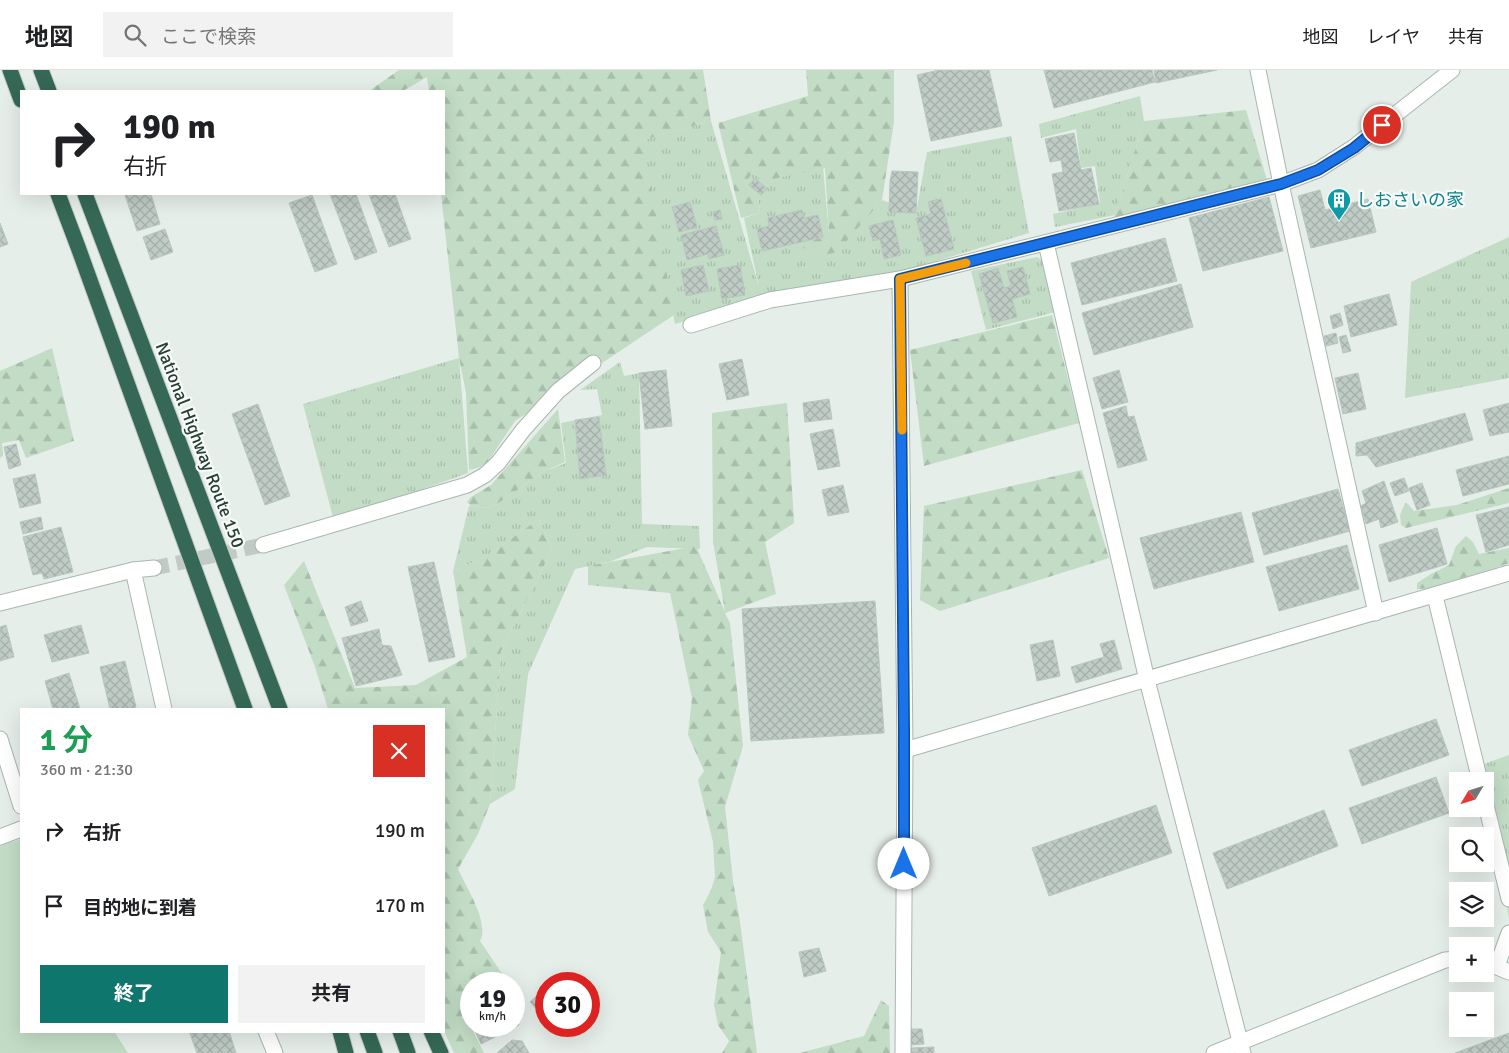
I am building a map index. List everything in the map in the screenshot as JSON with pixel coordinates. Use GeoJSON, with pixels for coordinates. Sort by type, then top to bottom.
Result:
{"type":"FeatureCollection","features":[{"type":"Feature","properties":{"kind":"highway"},"geometry":{"type":"LineString","coordinates":[[10,70],[20,97]]}},
{"type":"Feature","properties":{"kind":"highway"},"geometry":{"type":"LineString","coordinates":[[41,70],[49,90]]}},
{"type":"Feature","properties":{"kind":"highway"},"geometry":{"type":"LineString","coordinates":[[58,195],[246,708]]}},
{"type":"Feature","properties":{"kind":"highway","name":"National Highway Route 150"},"geometry":{"type":"LineString","coordinates":[[86,195],[280,708]]}},
{"type":"Feature","properties":{"kind":"highway"},"geometry":{"type":"LineString","coordinates":[[341,1033],[346,1053]]}},
{"type":"Feature","properties":{"kind":"highway"},"geometry":{"type":"LineString","coordinates":[[367,1033],[375,1053]]}},
{"type":"Feature","properties":{"kind":"highway"},"geometry":{"type":"LineString","coordinates":[[401,1033],[408,1053]]}},
{"type":"Feature","properties":{"kind":"highway"},"geometry":{"type":"LineString","coordinates":[[432,1033],[441,1053]]}},
{"type":"Feature","properties":{"kind":"street"},"geometry":{"type":"LineString","coordinates":[[1258,70],[1281,184],[1376,613]]}},
{"type":"Feature","properties":{"kind":"street"},"geometry":{"type":"LineString","coordinates":[[691,325],[770,300],[900,279],[1281,184],[1318,170],[1354,148],[1452,70]]}},
{"type":"Feature","properties":{"kind":"street"},"geometry":{"type":"LineString","coordinates":[[1046,243],[1147,680],[1242,1048]]}},
{"type":"Feature","properties":{"kind":"street"},"geometry":{"type":"LineString","coordinates":[[900,279],[904,750],[903,1053]]}},
{"type":"Feature","properties":{"kind":"street"},"geometry":{"type":"LineString","coordinates":[[263,545],[467,485],[485,475],[498,463],[523,430],[558,391],[593,363]]}},
{"type":"Feature","properties":{"kind":"street"},"geometry":{"type":"LineString","coordinates":[[0,603],[133,570],[154,568]]}},
{"type":"Feature","properties":{"kind":"street"},"geometry":{"type":"LineString","coordinates":[[133,570],[164,708]]}},
{"type":"Feature","properties":{"kind":"street"},"geometry":{"type":"LineString","coordinates":[[904,750],[1509,574]]}},
{"type":"Feature","properties":{"kind":"street"},"geometry":{"type":"LineString","coordinates":[[1435,596],[1478,772]]}},
{"type":"Feature","properties":{"kind":"street"},"geometry":{"type":"LineString","coordinates":[[0,739],[20,803]]}},
{"type":"Feature","properties":{"kind":"street"},"geometry":{"type":"LineString","coordinates":[[1489,818],[1509,899]]}},
{"type":"Feature","properties":{"kind":"street"},"geometry":{"type":"LineString","coordinates":[[0,837],[20,829]]}},
{"type":"Feature","properties":{"kind":"street"},"geometry":{"type":"LineString","coordinates":[[1497,967],[1509,933]]}},
{"type":"Feature","properties":{"kind":"street"},"geometry":{"type":"LineString","coordinates":[[1214,1053],[1242,1048],[1449,960]]}},
{"type":"Feature","properties":{"kind":"street"},"geometry":{"type":"LineString","coordinates":[[267,1033],[275,1053]]}},
{"type":"Feature","properties":{"kind":"green space"},"geometry":{"type":"Polygon","coordinates":[[[399,70],[703,70],[711,121],[643,140],[674,315],[515,421],[485,466],[469,470],[466,393],[459,358],[441,195],[445,195],[445,90],[429,90],[427,77],[405,90],[370,90],[399,70]]]}},
{"type":"Feature","properties":{"kind":"green space"},"geometry":{"type":"Polygon","coordinates":[[[806,70],[894,70],[894,122],[882,200],[838,251],[820,258],[799,245],[829,235],[825,168],[764,181],[752,173],[745,184],[758,196],[760,213],[741,218],[718,123],[808,96],[806,70]]]}},
{"type":"Feature","properties":{"kind":"green space"},"geometry":{"type":"Polygon","coordinates":[[[1140,96],[1144,121],[1115,215],[1055,227],[1053,214],[1100,203],[1095,166],[1081,168],[1076,129],[1041,138],[1039,124],[1140,96]]]}},
{"type":"Feature","properties":{"kind":"green space"},"geometry":{"type":"Polygon","coordinates":[[[1246,110],[1267,180],[1114,218],[1144,121],[1246,110]]]}},
{"type":"Feature","properties":{"kind":"green space"},"geometry":{"type":"Polygon","coordinates":[[[711,121],[759,287],[744,218],[760,213],[758,196],[745,184],[752,172],[823,166],[829,235],[835,252],[882,200],[916,213],[927,152],[1011,136],[1029,233],[907,270],[762,299],[675,324],[639,141],[711,121]]]}},
{"type":"Feature","properties":{"kind":"green space"},"geometry":{"type":"Polygon","coordinates":[[[1509,237],[1509,378],[1405,398],[1411,282],[1509,237]]]}},
{"type":"Feature","properties":{"kind":"green space"},"geometry":{"type":"Polygon","coordinates":[[[1037,257],[1042,260],[1055,312],[986,330],[971,271],[1037,257]]]}},
{"type":"Feature","properties":{"kind":"green space"},"geometry":{"type":"Polygon","coordinates":[[[1052,315],[1079,423],[924,466],[910,350],[1052,315]]]}},
{"type":"Feature","properties":{"kind":"green space"},"geometry":{"type":"Polygon","coordinates":[[[52,348],[74,441],[26,458],[19,440],[2,443],[3,456],[0,458],[0,371],[52,348]]]}},
{"type":"Feature","properties":{"kind":"green space"},"geometry":{"type":"Polygon","coordinates":[[[459,358],[468,473],[334,521],[303,404],[459,358]]]}},
{"type":"Feature","properties":{"kind":"green space"},"geometry":{"type":"Polygon","coordinates":[[[620,362],[624,376],[639,373],[642,524],[699,526],[700,549],[647,547],[609,562],[575,569],[528,674],[515,789],[490,804],[501,651],[552,550],[539,519],[487,556],[453,571],[469,506],[491,508],[545,471],[566,463],[561,423],[602,415],[597,389],[580,390],[620,362]]]}},
{"type":"Feature","properties":{"kind":"green space"},"geometry":{"type":"Polygon","coordinates":[[[787,403],[794,523],[765,542],[776,594],[725,613],[730,623],[743,746],[725,807],[733,881],[757,1053],[722,1053],[729,1041],[718,1025],[714,1005],[721,952],[708,932],[703,905],[715,877],[713,842],[698,780],[704,771],[688,735],[692,698],[670,593],[588,585],[588,566],[696,546],[725,612],[713,542],[712,413],[787,403]]]}},
{"type":"Feature","properties":{"kind":"green space"},"geometry":{"type":"Polygon","coordinates":[[[558,409],[565,462],[545,471],[491,508],[471,506],[467,502],[471,497],[491,485],[558,409]]]}},
{"type":"Feature","properties":{"kind":"green space"},"geometry":{"type":"Polygon","coordinates":[[[1082,470],[1109,558],[940,611],[920,600],[924,506],[1082,470]]]}},
{"type":"Feature","properties":{"kind":"green space"},"geometry":{"type":"Polygon","coordinates":[[[1509,488],[1509,503],[1406,528],[1401,525],[1400,515],[1405,503],[1414,511],[1457,505],[1509,488]]]}},
{"type":"Feature","properties":{"kind":"green space"},"geometry":{"type":"Polygon","coordinates":[[[539,519],[552,550],[501,651],[490,804],[478,834],[458,869],[480,915],[482,933],[480,941],[501,972],[460,972],[460,1037],[476,1037],[484,1053],[454,1053],[445,1033],[445,708],[328,708],[315,667],[284,585],[304,561],[355,688],[416,685],[467,657],[453,571],[487,556],[539,519]]]}},
{"type":"Feature","properties":{"kind":"green space"},"geometry":{"type":"Polygon","coordinates":[[[1466,536],[1473,542],[1479,554],[1509,548],[1509,563],[1437,586],[1417,589],[1417,583],[1449,565],[1456,546],[1466,536]]]}},
{"type":"Feature","properties":{"kind":"green space"},"geometry":{"type":"Polygon","coordinates":[[[1509,755],[1509,919],[1493,818],[1494,772],[1485,772],[1484,764],[1509,755]]]}},
{"type":"Feature","properties":{"kind":"green space"},"geometry":{"type":"Polygon","coordinates":[[[20,839],[20,1033],[115,1033],[128,1053],[0,1053],[0,846],[20,839]]]}},
{"type":"Feature","properties":{"kind":"green space"},"geometry":{"type":"Polygon","coordinates":[[[881,1000],[889,1006],[890,1053],[800,1053],[864,1036],[881,1000]]]}},
{"type":"Feature","properties":{"kind":"building"},"geometry":{"type":"Polygon","coordinates":[[[939,70],[989,70],[1002,126],[931,141],[917,75],[939,70]]]}},
{"type":"Feature","properties":{"kind":"building"},"geometry":{"type":"Polygon","coordinates":[[[1044,70],[1152,70],[1155,82],[1054,108],[1044,70]]]}},
{"type":"Feature","properties":{"kind":"building"},"geometry":{"type":"Polygon","coordinates":[[[1154,70],[1217,70],[1156,83],[1154,70]]]}},
{"type":"Feature","properties":{"kind":"building"},"geometry":{"type":"Polygon","coordinates":[[[1074,133],[1081,170],[1091,168],[1099,204],[1059,211],[1052,174],[1063,172],[1061,160],[1050,162],[1045,139],[1074,133]]]}},
{"type":"Feature","properties":{"kind":"building"},"geometry":{"type":"Polygon","coordinates":[[[892,171],[918,172],[916,213],[889,212],[892,171]]]}},
{"type":"Feature","properties":{"kind":"building"},"geometry":{"type":"Polygon","coordinates":[[[755,178],[767,189],[761,195],[749,185],[755,178]]]}},
{"type":"Feature","properties":{"kind":"building","name":"しおさいの家"},"geometry":{"type":"Polygon","coordinates":[[[1320,190],[1325,210],[1368,199],[1376,232],[1311,248],[1298,196],[1320,190]]]}},
{"type":"Feature","properties":{"kind":"building"},"geometry":{"type":"Polygon","coordinates":[[[125,195],[151,195],[160,224],[137,231],[125,195]]]}},
{"type":"Feature","properties":{"kind":"building"},"geometry":{"type":"Polygon","coordinates":[[[312,195],[337,264],[315,272],[289,203],[312,195]]]}},
{"type":"Feature","properties":{"kind":"building"},"geometry":{"type":"Polygon","coordinates":[[[330,195],[356,195],[377,252],[355,260],[330,195]]]}},
{"type":"Feature","properties":{"kind":"building"},"geometry":{"type":"Polygon","coordinates":[[[369,195],[395,195],[411,239],[389,247],[369,195]]]}},
{"type":"Feature","properties":{"kind":"building"},"geometry":{"type":"Polygon","coordinates":[[[1269,197],[1283,251],[1203,271],[1189,218],[1269,197]]]}},
{"type":"Feature","properties":{"kind":"building"},"geometry":{"type":"Polygon","coordinates":[[[941,199],[954,249],[926,256],[916,218],[931,214],[928,202],[941,199]]]}},
{"type":"Feature","properties":{"kind":"building"},"geometry":{"type":"Polygon","coordinates":[[[690,202],[697,227],[679,232],[672,207],[690,202]]]}},
{"type":"Feature","properties":{"kind":"building"},"geometry":{"type":"Polygon","coordinates":[[[720,210],[722,219],[715,220],[713,212],[720,210]]]}},
{"type":"Feature","properties":{"kind":"building"},"geometry":{"type":"Polygon","coordinates":[[[802,210],[804,218],[818,215],[823,237],[762,251],[757,229],[769,226],[768,218],[802,210]]]}},
{"type":"Feature","properties":{"kind":"building"},"geometry":{"type":"Polygon","coordinates":[[[893,220],[901,255],[884,259],[880,239],[873,241],[869,226],[893,220]]]}},
{"type":"Feature","properties":{"kind":"building"},"geometry":{"type":"Polygon","coordinates":[[[0,223],[8,244],[0,247],[0,223]]]}},
{"type":"Feature","properties":{"kind":"building"},"geometry":{"type":"Polygon","coordinates":[[[716,226],[724,255],[709,259],[708,254],[687,260],[681,235],[716,226]]]}},
{"type":"Feature","properties":{"kind":"building"},"geometry":{"type":"Polygon","coordinates":[[[165,229],[173,252],[151,260],[143,237],[165,229]]]}},
{"type":"Feature","properties":{"kind":"building"},"geometry":{"type":"Polygon","coordinates":[[[1165,238],[1177,281],[1082,305],[1071,263],[1165,238]]]}},
{"type":"Feature","properties":{"kind":"building"},"geometry":{"type":"Polygon","coordinates":[[[703,265],[709,291],[686,296],[681,270],[703,265]]]}},
{"type":"Feature","properties":{"kind":"building"},"geometry":{"type":"Polygon","coordinates":[[[740,265],[745,295],[722,299],[717,269],[740,265]]]}},
{"type":"Feature","properties":{"kind":"building"},"geometry":{"type":"Polygon","coordinates":[[[1023,267],[1030,294],[1012,299],[1017,317],[993,323],[979,274],[998,268],[1004,288],[1011,286],[1007,271],[1023,267]]]}},
{"type":"Feature","properties":{"kind":"building"},"geometry":{"type":"Polygon","coordinates":[[[1181,284],[1193,327],[1094,355],[1082,313],[1181,284]]]}},
{"type":"Feature","properties":{"kind":"building"},"geometry":{"type":"Polygon","coordinates":[[[1389,294],[1397,325],[1351,337],[1344,306],[1389,294]]]}},
{"type":"Feature","properties":{"kind":"building"},"geometry":{"type":"Polygon","coordinates":[[[1340,313],[1343,325],[1333,329],[1330,316],[1340,313]]]}},
{"type":"Feature","properties":{"kind":"building"},"geometry":{"type":"Polygon","coordinates":[[[1336,333],[1338,343],[1326,346],[1324,336],[1336,333]]]}},
{"type":"Feature","properties":{"kind":"building"},"geometry":{"type":"Polygon","coordinates":[[[1346,335],[1351,351],[1343,353],[1339,337],[1346,335]]]}},
{"type":"Feature","properties":{"kind":"building"},"geometry":{"type":"Polygon","coordinates":[[[742,359],[749,395],[727,400],[719,364],[742,359]]]}},
{"type":"Feature","properties":{"kind":"building"},"geometry":{"type":"Polygon","coordinates":[[[666,370],[672,426],[645,429],[639,373],[666,370]]]}},
{"type":"Feature","properties":{"kind":"building"},"geometry":{"type":"Polygon","coordinates":[[[1119,370],[1128,402],[1102,409],[1093,378],[1119,370]]]}},
{"type":"Feature","properties":{"kind":"building"},"geometry":{"type":"Polygon","coordinates":[[[1358,373],[1366,409],[1343,414],[1335,378],[1358,373]]]}},
{"type":"Feature","properties":{"kind":"building"},"geometry":{"type":"Polygon","coordinates":[[[829,399],[832,419],[805,422],[803,403],[829,399]]]}},
{"type":"Feature","properties":{"kind":"building"},"geometry":{"type":"Polygon","coordinates":[[[1509,403],[1509,432],[1490,436],[1483,410],[1509,403]]]}},
{"type":"Feature","properties":{"kind":"building"},"geometry":{"type":"Polygon","coordinates":[[[258,404],[290,496],[265,505],[232,414],[258,404]]]}},
{"type":"Feature","properties":{"kind":"building"},"geometry":{"type":"Polygon","coordinates":[[[1126,406],[1128,417],[1134,416],[1147,460],[1118,468],[1103,413],[1126,406]]]}},
{"type":"Feature","properties":{"kind":"building"},"geometry":{"type":"Polygon","coordinates":[[[1465,413],[1473,440],[1376,467],[1367,455],[1356,456],[1356,443],[1465,413]]]}},
{"type":"Feature","properties":{"kind":"building"},"geometry":{"type":"Polygon","coordinates":[[[599,417],[606,475],[580,479],[575,420],[599,417]]]}},
{"type":"Feature","properties":{"kind":"building"},"geometry":{"type":"Polygon","coordinates":[[[833,429],[840,466],[818,470],[810,434],[833,429]]]}},
{"type":"Feature","properties":{"kind":"building"},"geometry":{"type":"Polygon","coordinates":[[[16,444],[21,465],[9,469],[4,447],[16,444]]]}},
{"type":"Feature","properties":{"kind":"building"},"geometry":{"type":"Polygon","coordinates":[[[1509,456],[1509,484],[1463,496],[1456,470],[1509,456]]]}},
{"type":"Feature","properties":{"kind":"building"},"geometry":{"type":"Polygon","coordinates":[[[35,474],[41,503],[20,508],[13,479],[35,474]]]}},
{"type":"Feature","properties":{"kind":"building"},"geometry":{"type":"Polygon","coordinates":[[[1404,478],[1409,491],[1395,496],[1390,483],[1404,478]]]}},
{"type":"Feature","properties":{"kind":"building"},"geometry":{"type":"Polygon","coordinates":[[[1384,481],[1398,522],[1381,528],[1379,519],[1366,524],[1361,506],[1366,503],[1362,491],[1384,481]]]}},
{"type":"Feature","properties":{"kind":"building"},"geometry":{"type":"Polygon","coordinates":[[[1422,483],[1430,505],[1417,510],[1409,488],[1422,483]]]}},
{"type":"Feature","properties":{"kind":"building"},"geometry":{"type":"Polygon","coordinates":[[[843,485],[849,512],[828,516],[822,490],[843,485]]]}},
{"type":"Feature","properties":{"kind":"building"},"geometry":{"type":"Polygon","coordinates":[[[1338,489],[1350,531],[1264,555],[1252,513],[1338,489]]]}},
{"type":"Feature","properties":{"kind":"building"},"geometry":{"type":"Polygon","coordinates":[[[1509,507],[1509,545],[1486,552],[1476,515],[1509,507]]]}},
{"type":"Feature","properties":{"kind":"building"},"geometry":{"type":"Polygon","coordinates":[[[1241,512],[1254,562],[1154,589],[1140,538],[1241,512]]]}},
{"type":"Feature","properties":{"kind":"building"},"geometry":{"type":"Polygon","coordinates":[[[41,517],[43,529],[23,534],[20,522],[41,517]]]}},
{"type":"Feature","properties":{"kind":"building"},"geometry":{"type":"Polygon","coordinates":[[[61,527],[73,572],[44,579],[42,573],[33,575],[23,537],[61,527]]]}},
{"type":"Feature","properties":{"kind":"building"},"geometry":{"type":"Polygon","coordinates":[[[1437,528],[1447,564],[1389,582],[1379,545],[1437,528]]]}},
{"type":"Feature","properties":{"kind":"building"},"geometry":{"type":"Polygon","coordinates":[[[1347,545],[1359,589],[1279,611],[1266,567],[1347,545]]]}},
{"type":"Feature","properties":{"kind":"building"},"geometry":{"type":"Polygon","coordinates":[[[434,562],[455,657],[429,662],[408,567],[434,562]]]}},
{"type":"Feature","properties":{"kind":"building"},"geometry":{"type":"Polygon","coordinates":[[[361,601],[368,621],[351,626],[345,607],[361,601]]]}},
{"type":"Feature","properties":{"kind":"building"},"geometry":{"type":"Polygon","coordinates":[[[875,601],[884,733],[751,741],[742,609],[875,601]]]}},
{"type":"Feature","properties":{"kind":"building"},"geometry":{"type":"Polygon","coordinates":[[[6,625],[14,657],[0,661],[0,627],[6,625]]]}},
{"type":"Feature","properties":{"kind":"building"},"geometry":{"type":"Polygon","coordinates":[[[81,625],[89,653],[52,662],[44,635],[81,625]]]}},
{"type":"Feature","properties":{"kind":"building"},"geometry":{"type":"Polygon","coordinates":[[[379,629],[382,645],[391,646],[402,675],[356,686],[342,638],[379,629]]]}},
{"type":"Feature","properties":{"kind":"building"},"geometry":{"type":"Polygon","coordinates":[[[1053,640],[1060,676],[1037,681],[1030,645],[1053,640]]]}},
{"type":"Feature","properties":{"kind":"building"},"geometry":{"type":"Polygon","coordinates":[[[1114,640],[1122,669],[1076,683],[1071,667],[1104,657],[1100,644],[1114,640]]]}},
{"type":"Feature","properties":{"kind":"building"},"geometry":{"type":"Polygon","coordinates":[[[125,661],[136,707],[110,708],[100,667],[125,661]]]}},
{"type":"Feature","properties":{"kind":"building"},"geometry":{"type":"Polygon","coordinates":[[[69,673],[80,708],[53,708],[45,681],[69,673]]]}},
{"type":"Feature","properties":{"kind":"building"},"geometry":{"type":"Polygon","coordinates":[[[1436,719],[1449,755],[1362,786],[1349,750],[1436,719]]]}},
{"type":"Feature","properties":{"kind":"building"},"geometry":{"type":"Polygon","coordinates":[[[1436,777],[1449,813],[1362,844],[1349,808],[1436,777]]]}},
{"type":"Feature","properties":{"kind":"building"},"geometry":{"type":"Polygon","coordinates":[[[1156,805],[1172,853],[1049,896],[1032,848],[1156,805]]]}},
{"type":"Feature","properties":{"kind":"building"},"geometry":{"type":"Polygon","coordinates":[[[1324,810],[1338,846],[1227,889],[1213,853],[1324,810]]]}},
{"type":"Feature","properties":{"kind":"building"},"geometry":{"type":"Polygon","coordinates":[[[819,948],[826,971],[804,977],[799,952],[819,948]]]}},
{"type":"Feature","properties":{"kind":"building"},"geometry":{"type":"Polygon","coordinates":[[[535,997],[535,1008],[530,1002],[535,997]]]}},
{"type":"Feature","properties":{"kind":"building"},"geometry":{"type":"Polygon","coordinates":[[[909,1029],[922,1029],[924,1044],[911,1045],[909,1029]]]}},
{"type":"Feature","properties":{"kind":"building"},"geometry":{"type":"Polygon","coordinates":[[[190,1033],[230,1033],[236,1053],[197,1053],[190,1033]]]}},
{"type":"Feature","properties":{"kind":"building"},"geometry":{"type":"Polygon","coordinates":[[[1509,1033],[1509,1053],[1455,1053],[1509,1033]]]}},
{"type":"Feature","properties":{"kind":"building"},"geometry":{"type":"Polygon","coordinates":[[[478,1037],[495,1037],[481,1044],[478,1037]]]}},
{"type":"Feature","properties":{"kind":"building"},"geometry":{"type":"Polygon","coordinates":[[[512,1040],[522,1041],[529,1053],[497,1053],[512,1040]]]}},
{"type":"Feature","properties":{"kind":"building"},"geometry":{"type":"Polygon","coordinates":[[[934,1047],[934,1053],[910,1053],[910,1048],[934,1047]]]}},
{"type":"Feature","properties":{"kind":"tunnel"},"geometry":{"type":"LineString","coordinates":[[154,568],[263,545]]}},
{"type":"Feature","properties":{"kind":"slow traffic"},"geometry":{"type":"LineString","coordinates":[[902,430],[900,279],[966,263]]}},
{"type":"Feature","properties":{"kind":"place","name":"しおさいの家"},"geometry":{"type":"Point","coordinates":[1339,221]}},
{"type":"Feature","properties":{"kind":"route"},"geometry":{"type":"LineString","coordinates":[[904,864],[900,279],[1281,184],[1318,170],[1354,148],[1382,125]]}}]}
